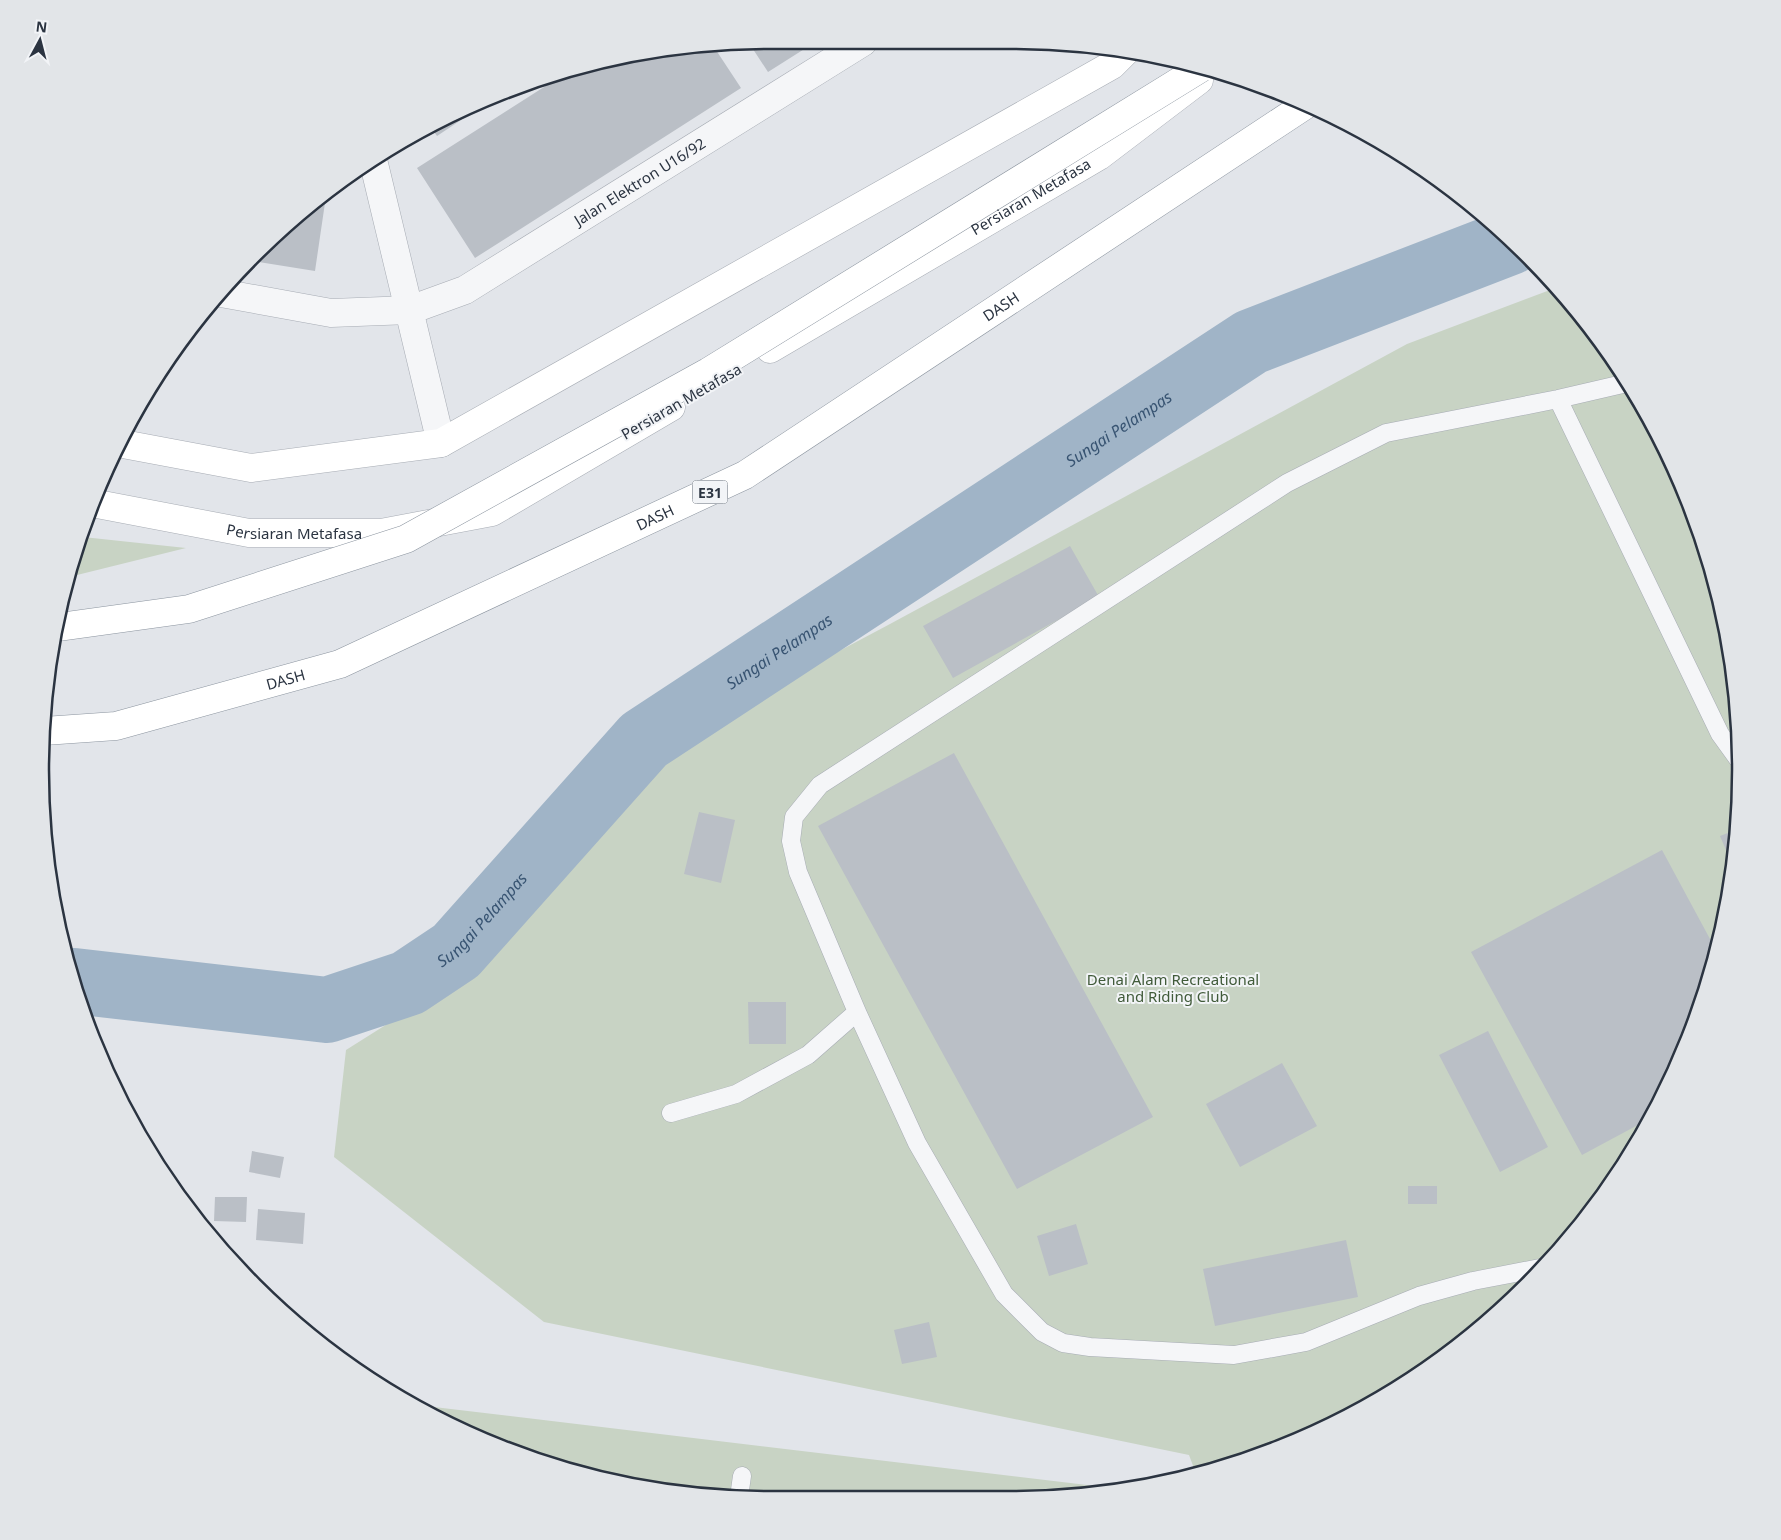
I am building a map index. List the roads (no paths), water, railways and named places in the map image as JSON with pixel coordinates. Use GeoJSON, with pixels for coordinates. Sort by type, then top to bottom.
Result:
{"type":"FeatureCollection","features":[{"type":"Feature","properties":{"kind":"main road"},"geometry":{"type":"LineString","coordinates":[[126,445],[251,468],[441,443],[1112,65],[1120,57]]}},
{"type":"Feature","properties":{"kind":"main road"},"geometry":{"type":"LineString","coordinates":[[64,626],[189,609],[406,539],[708,372],[1194,72]]}},
{"type":"Feature","properties":{"kind":"main road","name":"Persiaran Metafasa"},"geometry":{"type":"LineString","coordinates":[[100,504],[249,532],[380,533],[492,512],[1099,156],[1196,84],[1204,75]]}},
{"type":"Feature","properties":{"kind":"main road","name":"DASH"},"geometry":{"type":"LineString","coordinates":[[50,731],[116,726],[340,664],[745,476],[1299,109]]}},
{"type":"Feature","properties":{"kind":"street","name":"Jalan Elektron U16/92"},"geometry":{"type":"LineString","coordinates":[[228,294],[330,313],[410,310],[465,290],[852,49]]}},
{"type":"Feature","properties":{"kind":"street"},"geometry":{"type":"LineString","coordinates":[[375,166],[441,443]]}},
{"type":"Feature","properties":{"kind":"lane"},"geometry":{"type":"LineString","coordinates":[[1531,1270],[1473,1281],[1419,1296],[1306,1342],[1234,1355],[1090,1347],[1063,1343],[1042,1332],[1004,1294],[916,1143],[857,1012],[798,872],[791,841],[794,818],[820,785],[1287,483],[1386,432],[1558,399],[1621,384]]}},
{"type":"Feature","properties":{"kind":"lane"},"geometry":{"type":"LineString","coordinates":[[1558,399],[1720,734],[1732,750]]}},
{"type":"Feature","properties":{"kind":"lane"},"geometry":{"type":"LineString","coordinates":[[671,1113],[736,1094],[800,1060],[857,1012]]}},
{"type":"Feature","properties":{"kind":"lane"},"geometry":{"type":"LineString","coordinates":[[740,1490],[742,1476]]}},
{"type":"Feature","properties":{"kind":"waterway","name":"Sungai Pelampas"},"geometry":{"type":"LineString","coordinates":[[81,982],[327,1010],[408,983],[456,951],[644,740],[1251,342],[1504,244]]}},
{"type":"Feature","properties":{"kind":"park label","name":"Denai Alam Recreational and Riding Club"},"geometry":{"type":"Point","coordinates":[1173,988]}}]}
